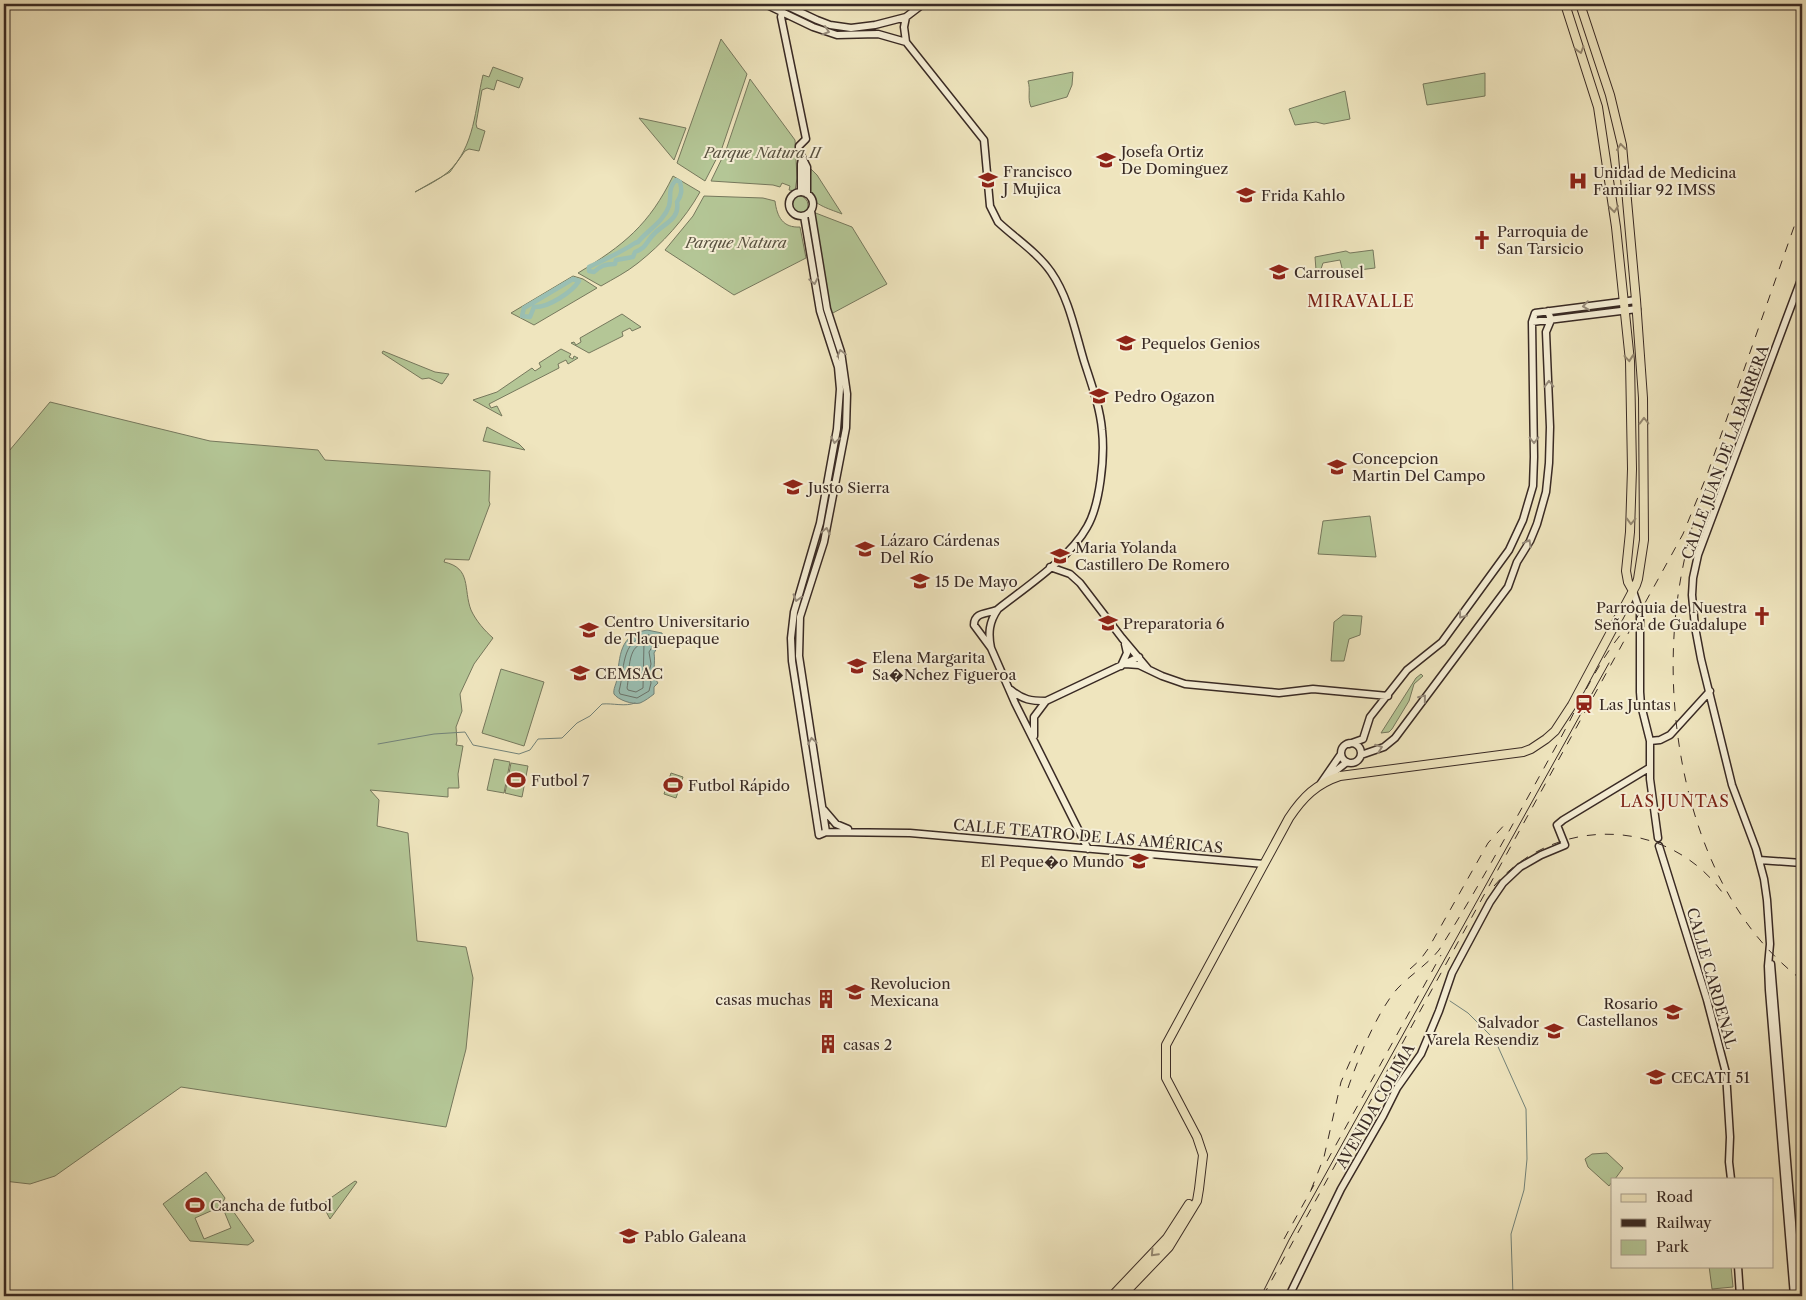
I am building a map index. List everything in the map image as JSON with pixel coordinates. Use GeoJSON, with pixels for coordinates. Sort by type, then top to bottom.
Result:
{"type":"FeatureCollection","features":[{"type":"Feature","properties":{"kind":"main road"},"geometry":{"type":"LineString","coordinates":[[1565,4],[1601,122],[1615,219],[1630,362],[1632,454],[1630,532],[1626,576],[1633,591]]}},
{"type":"Feature","properties":{"kind":"main road"},"geometry":{"type":"LineString","coordinates":[[1122,1296],[1169,1247],[1196,1201],[1199,1189],[1203,1155],[1197,1137],[1166,1078],[1166,1045],[1297,806],[1322,783],[1345,776],[1523,752],[1538,745],[1555,731],[1572,705],[1638,579],[1644,540],[1643,398],[1622,146],[1610,95],[1580,4]]}},
{"type":"Feature","properties":{"kind":"main road"},"geometry":{"type":"LineString","coordinates":[[1632,454],[1644,454]]}},
{"type":"Feature","properties":{"kind":"main road"},"geometry":{"type":"LineString","coordinates":[[1628,553],[1642,555]]}},
{"type":"Feature","properties":{"kind":"main road"},"geometry":{"type":"LineString","coordinates":[[1112,1296],[1167,1238],[1199,1189]]}},
{"type":"Feature","properties":{"kind":"street"},"geometry":{"type":"LineString","coordinates":[[765,4],[813,27],[837,34],[878,34],[906,42]]}},
{"type":"Feature","properties":{"kind":"street"},"geometry":{"type":"LineString","coordinates":[[804,193],[807,167],[799,151],[799,146],[806,139],[782,23],[781,11],[783,4],[817,20],[844,28],[874,25],[906,17],[923,4]]}},
{"type":"Feature","properties":{"kind":"street"},"geometry":{"type":"LineString","coordinates":[[906,17],[904,27],[906,42],[984,140],[990,206],[993,214],[998,222],[1050,270],[1067,302],[1089,376],[1102,431],[1100,474],[1094,515],[1076,542],[1050,567],[998,610],[990,625],[980,632]]}},
{"type":"Feature","properties":{"kind":"street"},"geometry":{"type":"LineString","coordinates":[[804,193],[812,201],[811,211],[817,255],[827,309],[841,352],[847,394],[846,428],[828,524],[824,542],[803,604],[799,632],[799,656],[826,832],[819,835],[792,661],[792,633],[796,600],[816,541],[820,523],[837,429],[840,389],[838,367],[820,312],[804,216]]}},
{"type":"Feature","properties":{"kind":"street"},"geometry":{"type":"LineString","coordinates":[[804,193],[791,196],[788,204],[789,208],[795,215],[804,216],[811,211]]}},
{"type":"Feature","properties":{"kind":"street"},"geometry":{"type":"LineString","coordinates":[[810,258],[817,255]]}},
{"type":"Feature","properties":{"kind":"street","name":"CALLE JUAN DE LA BARRERA"},"geometry":{"type":"LineString","coordinates":[[1798,1296],[1770,960],[1767,900],[1760,860],[1732,785],[1701,659],[1692,600],[1698,555],[1802,277]]}},
{"type":"Feature","properties":{"kind":"street"},"geometry":{"type":"LineString","coordinates":[[1322,783],[1341,754],[1344,746],[1364,738],[1370,717],[1407,670],[1422,656],[1433,650],[1447,635],[1509,550],[1523,520],[1533,486],[1534,472],[1532,322],[1535,313],[1636,300]]}},
{"type":"Feature","properties":{"kind":"street"},"geometry":{"type":"LineString","coordinates":[[1532,322],[1637,309]]}},
{"type":"Feature","properties":{"kind":"street"},"geometry":{"type":"LineString","coordinates":[[1322,783],[1347,762],[1354,762],[1361,755],[1384,747],[1394,738],[1508,587],[1517,562],[1530,541],[1543,505],[1549,463],[1546,332],[1551,320],[1548,311]]}},
{"type":"Feature","properties":{"kind":"street"},"geometry":{"type":"LineString","coordinates":[[1050,567],[1070,574],[1080,583],[1149,670]]}},
{"type":"Feature","properties":{"kind":"street"},"geometry":{"type":"LineString","coordinates":[[1633,591],[1640,612],[1641,705],[1650,741],[1649,768],[1658,838]]}},
{"type":"Feature","properties":{"kind":"street"},"geometry":{"type":"LineString","coordinates":[[998,610],[982,614],[975,619],[974,625],[991,648],[1009,687],[1018,700],[1022,717],[1088,849]]}},
{"type":"Feature","properties":{"kind":"street"},"geometry":{"type":"LineString","coordinates":[[982,614],[989,616],[991,648]]}},
{"type":"Feature","properties":{"kind":"street"},"geometry":{"type":"LineString","coordinates":[[1122,638],[1127,652],[1123,665]]}},
{"type":"Feature","properties":{"kind":"street"},"geometry":{"type":"LineString","coordinates":[[1018,700],[1046,701],[1139,657]]}},
{"type":"Feature","properties":{"kind":"street"},"geometry":{"type":"LineString","coordinates":[[1123,665],[1140,665],[1176,682],[1185,684],[1279,693],[1313,689],[1388,696]]}},
{"type":"Feature","properties":{"kind":"street"},"geometry":{"type":"LineString","coordinates":[[1650,741],[1660,740],[1670,735],[1710,691]]}},
{"type":"Feature","properties":{"kind":"street"},"geometry":{"type":"LineString","coordinates":[[1032,701],[1036,706],[1034,738]]}},
{"type":"Feature","properties":{"kind":"street"},"geometry":{"type":"LineString","coordinates":[[1022,717],[1028,719],[1036,714],[1046,701]]}},
{"type":"Feature","properties":{"kind":"street"},"geometry":{"type":"LineString","coordinates":[[1349,744],[1358,746],[1361,755]]}},
{"type":"Feature","properties":{"kind":"street"},"geometry":{"type":"LineString","coordinates":[[1341,754],[1347,762]]}},
{"type":"Feature","properties":{"kind":"street","name":"AVENIDA COLIMA"},"geometry":{"type":"LineString","coordinates":[[1288,1296],[1341,1189],[1397,1088],[1421,1054],[1452,973],[1493,898],[1509,876],[1526,863],[1565,845],[1557,825],[1649,768]]}},
{"type":"Feature","properties":{"kind":"street"},"geometry":{"type":"LineString","coordinates":[[822,806],[830,819],[836,824],[853,831]]}},
{"type":"Feature","properties":{"kind":"street","name":"CALLE TEATRO DE LAS AMÉRICAS"},"geometry":{"type":"LineString","coordinates":[[826,832],[910,833],[1264,864]]}},
{"type":"Feature","properties":{"kind":"street","name":"CALLE CARDENAL"},"geometry":{"type":"LineString","coordinates":[[1659,846],[1708,1000],[1726,1073],[1731,1178]]}},
{"type":"Feature","properties":{"kind":"street"},"geometry":{"type":"LineString","coordinates":[[1760,860],[1802,863]]}},
{"type":"Feature","properties":{"kind":"street","name":"CALLE JUAN DE LA BARRERA"},"geometry":{"type":"LineString","coordinates":[[1770,960],[1768,966],[1794,1296]]}},
{"type":"Feature","properties":{"kind":"street"},"geometry":{"type":"LineString","coordinates":[[1738,1268],[1740,1296]]}},
{"type":"Feature","properties":{"kind":"green space"},"geometry":{"type":"Polygon","coordinates":[[[721,39],[747,74],[722,148],[705,181],[677,163],[721,39]]]}},
{"type":"Feature","properties":{"kind":"green space"},"geometry":{"type":"Polygon","coordinates":[[[493,67],[523,78],[519,88],[497,80],[494,90],[487,88],[482,90],[476,124],[477,128],[485,131],[479,151],[469,149],[465,151],[450,172],[443,176],[457,162],[469,139],[483,75],[489,77],[493,67]]]}},
{"type":"Feature","properties":{"kind":"green space"},"geometry":{"type":"Polygon","coordinates":[[[1073,72],[1072,85],[1067,97],[1031,107],[1028,81],[1073,72]]]}},
{"type":"Feature","properties":{"kind":"green space"},"geometry":{"type":"Polygon","coordinates":[[[1485,73],[1485,96],[1427,105],[1423,84],[1485,73]]]}},
{"type":"Feature","properties":{"kind":"green space","name":"Parque Natura II"},"geometry":{"type":"Polygon","coordinates":[[[750,79],[795,140],[797,178],[795,191],[789,190],[790,186],[782,183],[780,187],[711,181],[726,150],[750,79]]]}},
{"type":"Feature","properties":{"kind":"green space"},"geometry":{"type":"Polygon","coordinates":[[[1345,91],[1350,119],[1324,124],[1316,122],[1295,125],[1289,109],[1345,91]]]}},
{"type":"Feature","properties":{"kind":"green space"},"geometry":{"type":"Polygon","coordinates":[[[639,118],[686,128],[674,160],[639,118]]]}},
{"type":"Feature","properties":{"kind":"green space"},"geometry":{"type":"Polygon","coordinates":[[[811,169],[817,175],[842,214],[823,207],[811,197],[809,190],[811,169]]]}},
{"type":"Feature","properties":{"kind":"green space"},"geometry":{"type":"Polygon","coordinates":[[[673,176],[700,192],[687,212],[664,239],[634,266],[601,286],[578,273],[622,243],[645,221],[673,176]]]}},
{"type":"Feature","properties":{"kind":"green space","name":"Parque Natura"},"geometry":{"type":"Polygon","coordinates":[[[704,196],[763,198],[775,201],[779,217],[789,226],[800,227],[806,258],[734,295],[665,250],[693,216],[704,196]]]}},
{"type":"Feature","properties":{"kind":"green space"},"geometry":{"type":"Polygon","coordinates":[[[799,196],[805,199],[808,205],[805,211],[799,214],[793,211],[790,205],[793,199],[799,196]]]}},
{"type":"Feature","properties":{"kind":"green space"},"geometry":{"type":"Polygon","coordinates":[[[813,212],[852,227],[887,284],[831,314],[813,212]]]}},
{"type":"Feature","properties":{"kind":"green space"},"geometry":{"type":"Polygon","coordinates":[[[1373,250],[1375,268],[1343,272],[1340,260],[1323,263],[1321,269],[1316,270],[1315,257],[1346,251],[1350,253],[1373,250]]]}},
{"type":"Feature","properties":{"kind":"green space"},"geometry":{"type":"Polygon","coordinates":[[[573,276],[583,279],[597,288],[534,325],[511,313],[573,276]]]}},
{"type":"Feature","properties":{"kind":"green space"},"geometry":{"type":"Polygon","coordinates":[[[622,314],[641,327],[632,331],[630,328],[622,332],[623,336],[589,353],[571,343],[574,342],[576,345],[581,342],[580,338],[622,314]]]}},
{"type":"Feature","properties":{"kind":"green space"},"geometry":{"type":"Polygon","coordinates":[[[561,349],[571,354],[569,357],[573,359],[574,356],[578,358],[568,364],[566,360],[558,364],[559,368],[489,404],[491,408],[497,406],[502,416],[473,400],[497,392],[532,368],[535,371],[541,367],[539,363],[561,349]]]}},
{"type":"Feature","properties":{"kind":"green space"},"geometry":{"type":"Polygon","coordinates":[[[383,351],[435,372],[449,374],[442,384],[429,378],[422,379],[382,353],[383,351]]]}},
{"type":"Feature","properties":{"kind":"green space"},"geometry":{"type":"Polygon","coordinates":[[[50,402],[210,441],[318,450],[325,460],[490,471],[490,504],[469,560],[445,559],[444,562],[453,565],[463,574],[471,610],[481,626],[493,638],[474,664],[460,694],[462,711],[456,727],[456,745],[463,746],[458,774],[459,788],[448,788],[448,797],[370,790],[379,800],[377,826],[408,833],[417,941],[466,947],[473,978],[466,1049],[446,1127],[181,1087],[55,1176],[30,1184],[4,1181],[4,457],[50,402]]]}},
{"type":"Feature","properties":{"kind":"green space"},"geometry":{"type":"Polygon","coordinates":[[[487,427],[519,444],[525,450],[483,441],[487,427]]]}},
{"type":"Feature","properties":{"kind":"green space"},"geometry":{"type":"Polygon","coordinates":[[[1370,516],[1376,557],[1318,554],[1323,521],[1370,516]]]}},
{"type":"Feature","properties":{"kind":"green space"},"geometry":{"type":"Polygon","coordinates":[[[1343,615],[1362,616],[1360,635],[1349,639],[1344,661],[1331,661],[1334,622],[1343,615]]]}},
{"type":"Feature","properties":{"kind":"green space"},"geometry":{"type":"Polygon","coordinates":[[[501,669],[544,682],[524,746],[482,733],[501,669]]]}},
{"type":"Feature","properties":{"kind":"green space"},"geometry":{"type":"Polygon","coordinates":[[[1421,674],[1423,676],[1414,684],[1409,701],[1392,729],[1389,732],[1381,733],[1416,678],[1421,674]]]}},
{"type":"Feature","properties":{"kind":"green space","name":"Futbol 7"},"geometry":{"type":"Polygon","coordinates":[[[494,759],[510,762],[504,793],[487,790],[494,759]]]}},
{"type":"Feature","properties":{"kind":"green space","name":"Futbol 7"},"geometry":{"type":"Polygon","coordinates":[[[511,763],[528,766],[522,797],[505,793],[511,763]]]}},
{"type":"Feature","properties":{"kind":"green space","name":"Futbol Rápido"},"geometry":{"type":"Polygon","coordinates":[[[671,773],[683,777],[676,798],[664,794],[671,773]]]}},
{"type":"Feature","properties":{"kind":"green space"},"geometry":{"type":"Polygon","coordinates":[[[1607,1153],[1623,1168],[1616,1178],[1611,1178],[1609,1186],[1588,1167],[1585,1159],[1592,1154],[1607,1153]]]}},
{"type":"Feature","properties":{"kind":"green space"},"geometry":{"type":"Polygon","coordinates":[[[206,1172],[225,1198],[223,1202],[224,1208],[228,1211],[233,1211],[254,1241],[248,1245],[190,1241],[163,1204],[206,1172]],[[222,1206],[195,1218],[204,1239],[231,1228],[222,1206]]]}},
{"type":"Feature","properties":{"kind":"green space"},"geometry":{"type":"Polygon","coordinates":[[[355,1181],[357,1182],[330,1219],[322,1204],[355,1181]]]}},
{"type":"Feature","properties":{"kind":"green space"},"geometry":{"type":"Polygon","coordinates":[[[1709,1268],[1731,1268],[1733,1287],[1712,1289],[1709,1268]]]}},
{"type":"Feature","properties":{"kind":"water"},"geometry":{"type":"Polygon","coordinates":[[[647,630],[662,633],[663,638],[654,653],[654,673],[658,683],[654,687],[654,694],[647,699],[640,703],[630,703],[614,694],[620,655],[626,642],[631,637],[647,630]]]}},
{"type":"Feature","properties":{"kind":"waterway"},"geometry":{"type":"LineString","coordinates":[[676,180],[680,182],[681,192],[674,217],[655,233],[645,246],[635,252],[633,257],[616,260],[615,264],[608,264],[594,272],[589,271],[589,267],[638,242],[660,221],[669,206],[671,190],[676,180]]}},
{"type":"Feature","properties":{"kind":"waterway"},"geometry":{"type":"LineString","coordinates":[[573,279],[579,281],[565,294],[546,305],[534,307],[530,317],[522,316],[524,308],[573,279]]}},
{"type":"Feature","properties":{"kind":"waterway"},"geometry":{"type":"LineString","coordinates":[[378,744],[434,734],[465,732],[473,745],[519,754],[530,750],[538,739],[562,738],[577,723],[590,716],[602,704],[627,705],[635,703]]}},
{"type":"Feature","properties":{"kind":"waterway"},"geometry":{"type":"LineString","coordinates":[[1450,1001],[1468,1013],[1495,1040],[1526,1109],[1527,1159],[1524,1190],[1511,1234],[1513,1296]]}},
{"type":"Feature","properties":{"kind":"tram line"},"geometry":{"type":"LineString","coordinates":[[1261,1296],[1289,1240],[1609,663]]}},
{"type":"Feature","properties":{"kind":"railway"},"geometry":{"type":"LineString","coordinates":[[1798,206],[1802,192]]}},
{"type":"Feature","properties":{"kind":"railway"},"geometry":{"type":"LineString","coordinates":[[1263,1296],[1683,534],[1707,475],[1802,204]]}},
{"type":"Feature","properties":{"kind":"railway"},"geometry":{"type":"LineString","coordinates":[[1693,524],[1680,580],[1674,636],[1673,682],[1677,729],[1685,777],[1698,824],[1716,870],[1739,911],[1768,949],[1802,980]]}},
{"type":"Feature","properties":{"kind":"railway"},"geometry":{"type":"LineString","coordinates":[[1348,1088],[1382,1010],[1397,989],[1439,950],[1500,846],[1598,668],[1627,627]]}},
{"type":"Feature","properties":{"kind":"railway"},"geometry":{"type":"LineString","coordinates":[[1410,969],[1428,949],[1488,843],[1507,822]]}},
{"type":"Feature","properties":{"kind":"railway"},"geometry":{"type":"LineString","coordinates":[[1494,886],[1519,863],[1548,846],[1578,837],[1610,834],[1642,838],[1672,849],[1699,867],[1722,892]]}},
{"type":"Feature","properties":{"kind":"railway"},"geometry":{"type":"LineString","coordinates":[[1327,1161],[1441,955]]}},
{"type":"Feature","properties":{"kind":"railway"},"geometry":{"type":"LineString","coordinates":[[1311,1190],[1324,1157],[1341,1082],[1358,1044]]}},
{"type":"Feature","properties":{"kind":"railway"},"geometry":{"type":"LineString","coordinates":[[1284,1239],[1314,1185]]}},
{"type":"Feature","properties":{"kind":"place","name":"Josefa Ortiz De Dominguez"},"geometry":{"type":"Point","coordinates":[1106,160]}},
{"type":"Feature","properties":{"kind":"place","name":"Francisco J Mujica"},"geometry":{"type":"Point","coordinates":[988,180]}},
{"type":"Feature","properties":{"kind":"place","name":"Unidad de Medicina Familiar 92 IMSS"},"geometry":{"type":"Point","coordinates":[1578,181]}},
{"type":"Feature","properties":{"kind":"place","name":"Frida Kahlo"},"geometry":{"type":"Point","coordinates":[1246,195]}},
{"type":"Feature","properties":{"kind":"place","name":"Parroquia de San Tarsicio"},"geometry":{"type":"Point","coordinates":[1482,240]}},
{"type":"Feature","properties":{"kind":"place","name":"Carrousel"},"geometry":{"type":"Point","coordinates":[1279,272]}},
{"type":"Feature","properties":{"kind":"place","name":"Pequelos Genios"},"geometry":{"type":"Point","coordinates":[1126,343]}},
{"type":"Feature","properties":{"kind":"place","name":"Pedro Ogazon"},"geometry":{"type":"Point","coordinates":[1099,396]}},
{"type":"Feature","properties":{"kind":"place","name":"Concepcion Martin Del Campo"},"geometry":{"type":"Point","coordinates":[1337,467]}},
{"type":"Feature","properties":{"kind":"place","name":"Justo Sierra"},"geometry":{"type":"Point","coordinates":[793,487]}},
{"type":"Feature","properties":{"kind":"place","name":"Lázaro Cárdenas Del Río"},"geometry":{"type":"Point","coordinates":[865,549]}},
{"type":"Feature","properties":{"kind":"place","name":"Maria Yolanda Castillero De Romero"},"geometry":{"type":"Point","coordinates":[1060,556]}},
{"type":"Feature","properties":{"kind":"place","name":"15 De Mayo"},"geometry":{"type":"Point","coordinates":[920,581]}},
{"type":"Feature","properties":{"kind":"place","name":"Parroquia de Nuestra Señora de Guadalupe"},"geometry":{"type":"Point","coordinates":[1762,616]}},
{"type":"Feature","properties":{"kind":"place","name":"Preparatoria 6"},"geometry":{"type":"Point","coordinates":[1108,623]}},
{"type":"Feature","properties":{"kind":"place","name":"Centro Universitario de Tlaquepaque"},"geometry":{"type":"Point","coordinates":[589,630]}},
{"type":"Feature","properties":{"kind":"place","name":"Elena Margarita Sa�Nchez Figueroa"},"geometry":{"type":"Point","coordinates":[857,666]}},
{"type":"Feature","properties":{"kind":"place","name":"CEMSAC"},"geometry":{"type":"Point","coordinates":[580,673]}},
{"type":"Feature","properties":{"kind":"place","name":"Las Juntas"},"geometry":{"type":"Point","coordinates":[1584,704]}},
{"type":"Feature","properties":{"kind":"place","name":"Futbol 7"},"geometry":{"type":"Point","coordinates":[516,780]}},
{"type":"Feature","properties":{"kind":"place","name":"Futbol Rápido"},"geometry":{"type":"Point","coordinates":[673,785]}},
{"type":"Feature","properties":{"kind":"place","name":"El Peque�o Mundo"},"geometry":{"type":"Point","coordinates":[1139,861]}},
{"type":"Feature","properties":{"kind":"place","name":"Revolucion Mexicana"},"geometry":{"type":"Point","coordinates":[855,992]}},
{"type":"Feature","properties":{"kind":"place","name":"casas muchas"},"geometry":{"type":"Point","coordinates":[826,999]}},
{"type":"Feature","properties":{"kind":"place","name":"Rosario Castellanos"},"geometry":{"type":"Point","coordinates":[1673,1012]}},
{"type":"Feature","properties":{"kind":"place","name":"Salvador Varela Resendiz"},"geometry":{"type":"Point","coordinates":[1554,1031]}},
{"type":"Feature","properties":{"kind":"place","name":"casas 2"},"geometry":{"type":"Point","coordinates":[828,1044]}},
{"type":"Feature","properties":{"kind":"place","name":"CECATI 51"},"geometry":{"type":"Point","coordinates":[1656,1077]}},
{"type":"Feature","properties":{"kind":"place","name":"Cancha de futbol"},"geometry":{"type":"Point","coordinates":[195,1205]}},
{"type":"Feature","properties":{"kind":"place","name":"Pablo Galeana"},"geometry":{"type":"Point","coordinates":[629,1236]}},
{"type":"Feature","properties":{"kind":"district","name":"MIRAVALLE"},"geometry":{"type":"Point","coordinates":[1361,301]}},
{"type":"Feature","properties":{"kind":"district","name":"LAS JUNTAS"},"geometry":{"type":"Point","coordinates":[1675,801]}}]}
